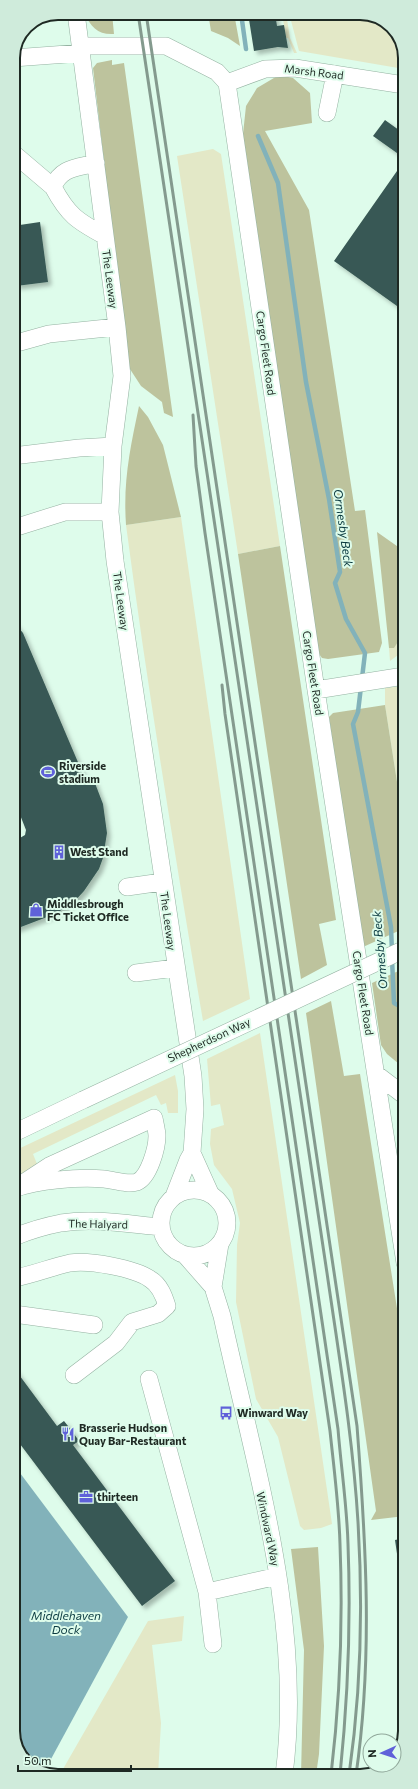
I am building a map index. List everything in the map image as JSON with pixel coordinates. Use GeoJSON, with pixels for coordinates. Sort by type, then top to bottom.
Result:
{"type":"FeatureCollection","features":[{"type":"Feature","properties":{"kind":"street","name":"The Leeway"},"geometry":{"type":"LineString","coordinates":[[77,20],[122,376],[113,446],[110,512],[115,561],[175,968],[193,1076],[195,1109],[192,1154],[210,1193]]}},
{"type":"Feature","properties":{"kind":"street"},"geometry":{"type":"LineString","coordinates":[[20,57],[81,49],[166,46],[232,80]]}},
{"type":"Feature","properties":{"kind":"street","name":"Marsh Road"},"geometry":{"type":"LineString","coordinates":[[232,80],[264,69],[295,68],[398,84]]}},
{"type":"Feature","properties":{"kind":"street"},"geometry":{"type":"LineString","coordinates":[[327,113],[335,74]]}},
{"type":"Feature","properties":{"kind":"street","name":"Cargo Fleet Road"},"geometry":{"type":"LineString","coordinates":[[232,80],[316,690],[398,1217]]}},
{"type":"Feature","properties":{"kind":"street"},"geometry":{"type":"LineString","coordinates":[[20,159],[53,187],[64,206],[82,224],[105,236]]}},
{"type":"Feature","properties":{"kind":"street"},"geometry":{"type":"LineString","coordinates":[[53,187],[57,176],[68,170],[96,163]]}},
{"type":"Feature","properties":{"kind":"street"},"geometry":{"type":"LineString","coordinates":[[20,342],[49,334],[117,327]]}},
{"type":"Feature","properties":{"kind":"street"},"geometry":{"type":"LineString","coordinates":[[20,455],[79,448],[113,446]]}},
{"type":"Feature","properties":{"kind":"street"},"geometry":{"type":"LineString","coordinates":[[20,526],[65,512],[110,512]]}},
{"type":"Feature","properties":{"kind":"street"},"geometry":{"type":"LineString","coordinates":[[316,690],[398,677]]}},
{"type":"Feature","properties":{"kind":"street"},"geometry":{"type":"LineString","coordinates":[[127,887],[162,882]]}},
{"type":"Feature","properties":{"kind":"street","name":"Shepherdson Way"},"geometry":{"type":"LineString","coordinates":[[20,1130],[398,952]]}},
{"type":"Feature","properties":{"kind":"street"},"geometry":{"type":"LineString","coordinates":[[136,973],[175,968]]}},
{"type":"Feature","properties":{"kind":"street"},"geometry":{"type":"LineString","coordinates":[[376,1074],[398,1091]]}},
{"type":"Feature","properties":{"kind":"street"},"geometry":{"type":"LineString","coordinates":[[20,1185],[48,1166],[154,1118],[157,1137],[156,1144],[149,1170],[139,1181],[133,1183],[104,1179],[76,1179],[20,1187]]}},
{"type":"Feature","properties":{"kind":"street","name":"The Leeway"},"geometry":{"type":"LineString","coordinates":[[174,1196],[188,1160],[192,1154]]}},
{"type":"Feature","properties":{"kind":"street"},"geometry":{"type":"LineString","coordinates":[[196,1189],[210,1193],[217,1198],[224,1207],[228,1218],[227,1230],[220,1244],[215,1249],[205,1255],[185,1255],[176,1251],[169,1244],[164,1236],[161,1226],[162,1215],[166,1204],[174,1196],[185,1191],[196,1189]]}},
{"type":"Feature","properties":{"kind":"street","name":"The Halyard"},"geometry":{"type":"LineString","coordinates":[[20,1235],[62,1223],[77,1222],[114,1222],[161,1226]]}},
{"type":"Feature","properties":{"kind":"street","name":"Windward Way"},"geometry":{"type":"LineString","coordinates":[[213,1287],[220,1244]]}},
{"type":"Feature","properties":{"kind":"street","name":"Windward Way"},"geometry":{"type":"LineString","coordinates":[[185,1255],[213,1287],[222,1316],[274,1546],[287,1661],[288,1717],[284,1769]]}},
{"type":"Feature","properties":{"kind":"street"},"geometry":{"type":"LineString","coordinates":[[20,1277],[29,1276],[71,1263],[117,1266],[150,1279],[163,1293],[167,1306],[158,1314],[132,1322],[116,1343],[74,1374]]}},
{"type":"Feature","properties":{"kind":"street"},"geometry":{"type":"LineString","coordinates":[[20,1315],[94,1324]]}},
{"type":"Feature","properties":{"kind":"street"},"geometry":{"type":"LineString","coordinates":[[149,1379],[207,1592],[213,1644]]}},
{"type":"Feature","properties":{"kind":"street"},"geometry":{"type":"LineString","coordinates":[[207,1592],[278,1576]]}},
{"type":"Feature","properties":{"kind":"green space"},"geometry":{"type":"Polygon","coordinates":[[[88,20],[113,20],[114,34],[99,31],[88,20]]]}},
{"type":"Feature","properties":{"kind":"green space"},"geometry":{"type":"Polygon","coordinates":[[[209,20],[235,20],[240,46],[228,38],[211,31],[209,20]]]}},
{"type":"Feature","properties":{"kind":"green space"},"geometry":{"type":"Polygon","coordinates":[[[283,20],[287,20],[290,38],[297,53],[294,53],[288,38],[286,38],[283,20]]]}},
{"type":"Feature","properties":{"kind":"green space"},"geometry":{"type":"Polygon","coordinates":[[[291,20],[363,20],[379,25],[385,29],[393,39],[397,50],[398,68],[299,51],[291,20]]]}},
{"type":"Feature","properties":{"kind":"green space"},"geometry":{"type":"Polygon","coordinates":[[[112,60],[112,65],[124,63],[173,417],[164,413],[162,402],[141,386],[128,366],[93,68],[97,63],[112,60]]]}},
{"type":"Feature","properties":{"kind":"green space"},"geometry":{"type":"Polygon","coordinates":[[[279,75],[293,78],[310,93],[312,123],[265,131],[309,210],[355,511],[365,510],[382,643],[379,652],[328,659],[322,658],[319,654],[243,134],[246,106],[257,88],[279,75]]]}},
{"type":"Feature","properties":{"kind":"green space"},"geometry":{"type":"Polygon","coordinates":[[[213,149],[221,154],[280,546],[238,554],[177,156],[213,149]]]}},
{"type":"Feature","properties":{"kind":"green space"},"geometry":{"type":"Polygon","coordinates":[[[139,406],[148,417],[163,445],[181,517],[126,525],[126,479],[139,406]]]}},
{"type":"Feature","properties":{"kind":"green space"},"geometry":{"type":"Polygon","coordinates":[[[181,517],[250,999],[203,1021],[162,773],[126,525],[181,517]]]}},
{"type":"Feature","properties":{"kind":"green space"},"geometry":{"type":"Polygon","coordinates":[[[377,532],[398,547],[398,642],[394,648],[389,648],[377,532]]]}},
{"type":"Feature","properties":{"kind":"green space"},"geometry":{"type":"Polygon","coordinates":[[[280,546],[336,920],[319,924],[327,965],[301,979],[238,554],[280,546]]]}},
{"type":"Feature","properties":{"kind":"green space"},"geometry":{"type":"Polygon","coordinates":[[[398,641],[398,655],[390,661],[389,648],[394,647],[398,641]]]}},
{"type":"Feature","properties":{"kind":"green space"},"geometry":{"type":"Polygon","coordinates":[[[398,687],[398,788],[385,705],[385,688],[398,687]]]}},
{"type":"Feature","properties":{"kind":"green space"},"geometry":{"type":"Polygon","coordinates":[[[385,705],[398,788],[398,931],[363,947],[329,717],[333,713],[385,705]]]}},
{"type":"Feature","properties":{"kind":"green space"},"geometry":{"type":"Polygon","coordinates":[[[398,971],[398,1063],[387,1054],[381,1045],[372,983],[398,971]]]}},
{"type":"Feature","properties":{"kind":"green space"},"geometry":{"type":"Polygon","coordinates":[[[331,1001],[344,1076],[360,1074],[398,1315],[398,1517],[371,1520],[376,1511],[306,1013],[331,1001]]]}},
{"type":"Feature","properties":{"kind":"green space"},"geometry":{"type":"Polygon","coordinates":[[[260,1033],[332,1524],[321,1528],[304,1530],[300,1526],[278,1437],[256,1399],[236,1302],[237,1245],[240,1223],[232,1189],[214,1165],[210,1144],[211,1129],[224,1125],[220,1104],[211,1106],[207,1059],[260,1033]]]}},
{"type":"Feature","properties":{"kind":"green space"},"geometry":{"type":"Polygon","coordinates":[[[175,1075],[178,1091],[178,1113],[168,1113],[166,1103],[161,1105],[156,1095],[33,1154],[37,1164],[20,1175],[20,1148],[175,1075]]]}},
{"type":"Feature","properties":{"kind":"green space"},"geometry":{"type":"Polygon","coordinates":[[[318,1547],[324,1646],[319,1754],[317,1769],[301,1769],[304,1650],[291,1549],[318,1547]]]}},
{"type":"Feature","properties":{"kind":"green space"},"geometry":{"type":"Polygon","coordinates":[[[184,1616],[182,1641],[152,1645],[161,1723],[158,1769],[63,1769],[148,1621],[184,1616]]]}},
{"type":"Feature","properties":{"kind":"water","name":"Middlehaven Dock"},"geometry":{"type":"Polygon","coordinates":[[[20,1473],[128,1617],[47,1767],[37,1763],[25,1750],[20,1731],[20,1473]]]}},
{"type":"Feature","properties":{"kind":"building"},"geometry":{"type":"Polygon","coordinates":[[[249,20],[276,20],[277,26],[284,25],[288,48],[278,47],[254,51],[249,20]]]}},
{"type":"Feature","properties":{"kind":"building"},"geometry":{"type":"Polygon","coordinates":[[[385,120],[398,129],[398,154],[373,136],[385,120]]]}},
{"type":"Feature","properties":{"kind":"building"},"geometry":{"type":"Polygon","coordinates":[[[398,170],[398,307],[334,261],[398,170]]]}},
{"type":"Feature","properties":{"kind":"building"},"geometry":{"type":"Polygon","coordinates":[[[40,222],[48,282],[20,286],[20,225],[40,222]]]}},
{"type":"Feature","properties":{"kind":"building","name":"Riverside stadium"},"geometry":{"type":"Polygon","coordinates":[[[20,629],[23,633],[86,781],[93,778],[103,804],[107,833],[103,858],[99,869],[84,891],[73,903],[55,914],[20,927],[20,838],[25,835],[26,830],[20,815],[20,629]]]}},
{"type":"Feature","properties":{"kind":"building"},"geometry":{"type":"Polygon","coordinates":[[[20,1376],[57,1426],[64,1421],[72,1431],[79,1441],[73,1445],[175,1581],[142,1606],[20,1444],[20,1376]]]}},
{"type":"Feature","properties":{"kind":"building"},"geometry":{"type":"Polygon","coordinates":[[[398,1539],[398,1561],[395,1540],[398,1539]]]}},
{"type":"Feature","properties":{"kind":"waterway","name":"Ormesby Beck"},"geometry":{"type":"LineString","coordinates":[[242,20],[246,49]]}},
{"type":"Feature","properties":{"kind":"waterway","name":"Ormesby Beck"},"geometry":{"type":"LineString","coordinates":[[258,136],[278,183],[306,382],[329,499],[340,572],[335,583],[346,619],[365,653],[358,712],[353,724],[391,927],[392,952]]}},
{"type":"Feature","properties":{"kind":"waterway","name":"Ormesby Beck"},"geometry":{"type":"LineString","coordinates":[[392,959],[394,1003],[398,1005]]}},
{"type":"Feature","properties":{"kind":"railway"},"geometry":{"type":"LineString","coordinates":[[139,20],[341,1366],[349,1429],[358,1522],[361,1617],[356,1712],[350,1769]]}},
{"type":"Feature","properties":{"kind":"railway"},"geometry":{"type":"LineString","coordinates":[[147,20],[357,1426],[365,1557],[366,1644],[365,1687],[357,1769]]}},
{"type":"Feature","properties":{"kind":"railway"},"geometry":{"type":"LineString","coordinates":[[193,415],[196,466],[205,533],[338,1429],[345,1501],[349,1573],[347,1689],[341,1769]]}},
{"type":"Feature","properties":{"kind":"railway"},"geometry":{"type":"LineString","coordinates":[[222,685],[330,1431],[339,1516],[341,1631],[339,1689],[332,1769]]}},
{"type":"Feature","properties":{"kind":"place","name":"Riverside stadium"},"geometry":{"type":"Point","coordinates":[48,772]}},
{"type":"Feature","properties":{"kind":"place","name":"West Stand"},"geometry":{"type":"Point","coordinates":[59,852]}},
{"type":"Feature","properties":{"kind":"place","name":"Middlesbrough FC Ticket Office"},"geometry":{"type":"Point","coordinates":[36,910]}},
{"type":"Feature","properties":{"kind":"place","name":"Winward Way"},"geometry":{"type":"Point","coordinates":[226,1413]}},
{"type":"Feature","properties":{"kind":"place","name":"Brasserie Hudson Quay Bar-Restaurant"},"geometry":{"type":"Point","coordinates":[68,1434]}},
{"type":"Feature","properties":{"kind":"place","name":"thirteen"},"geometry":{"type":"Point","coordinates":[86,1497]}}]}
